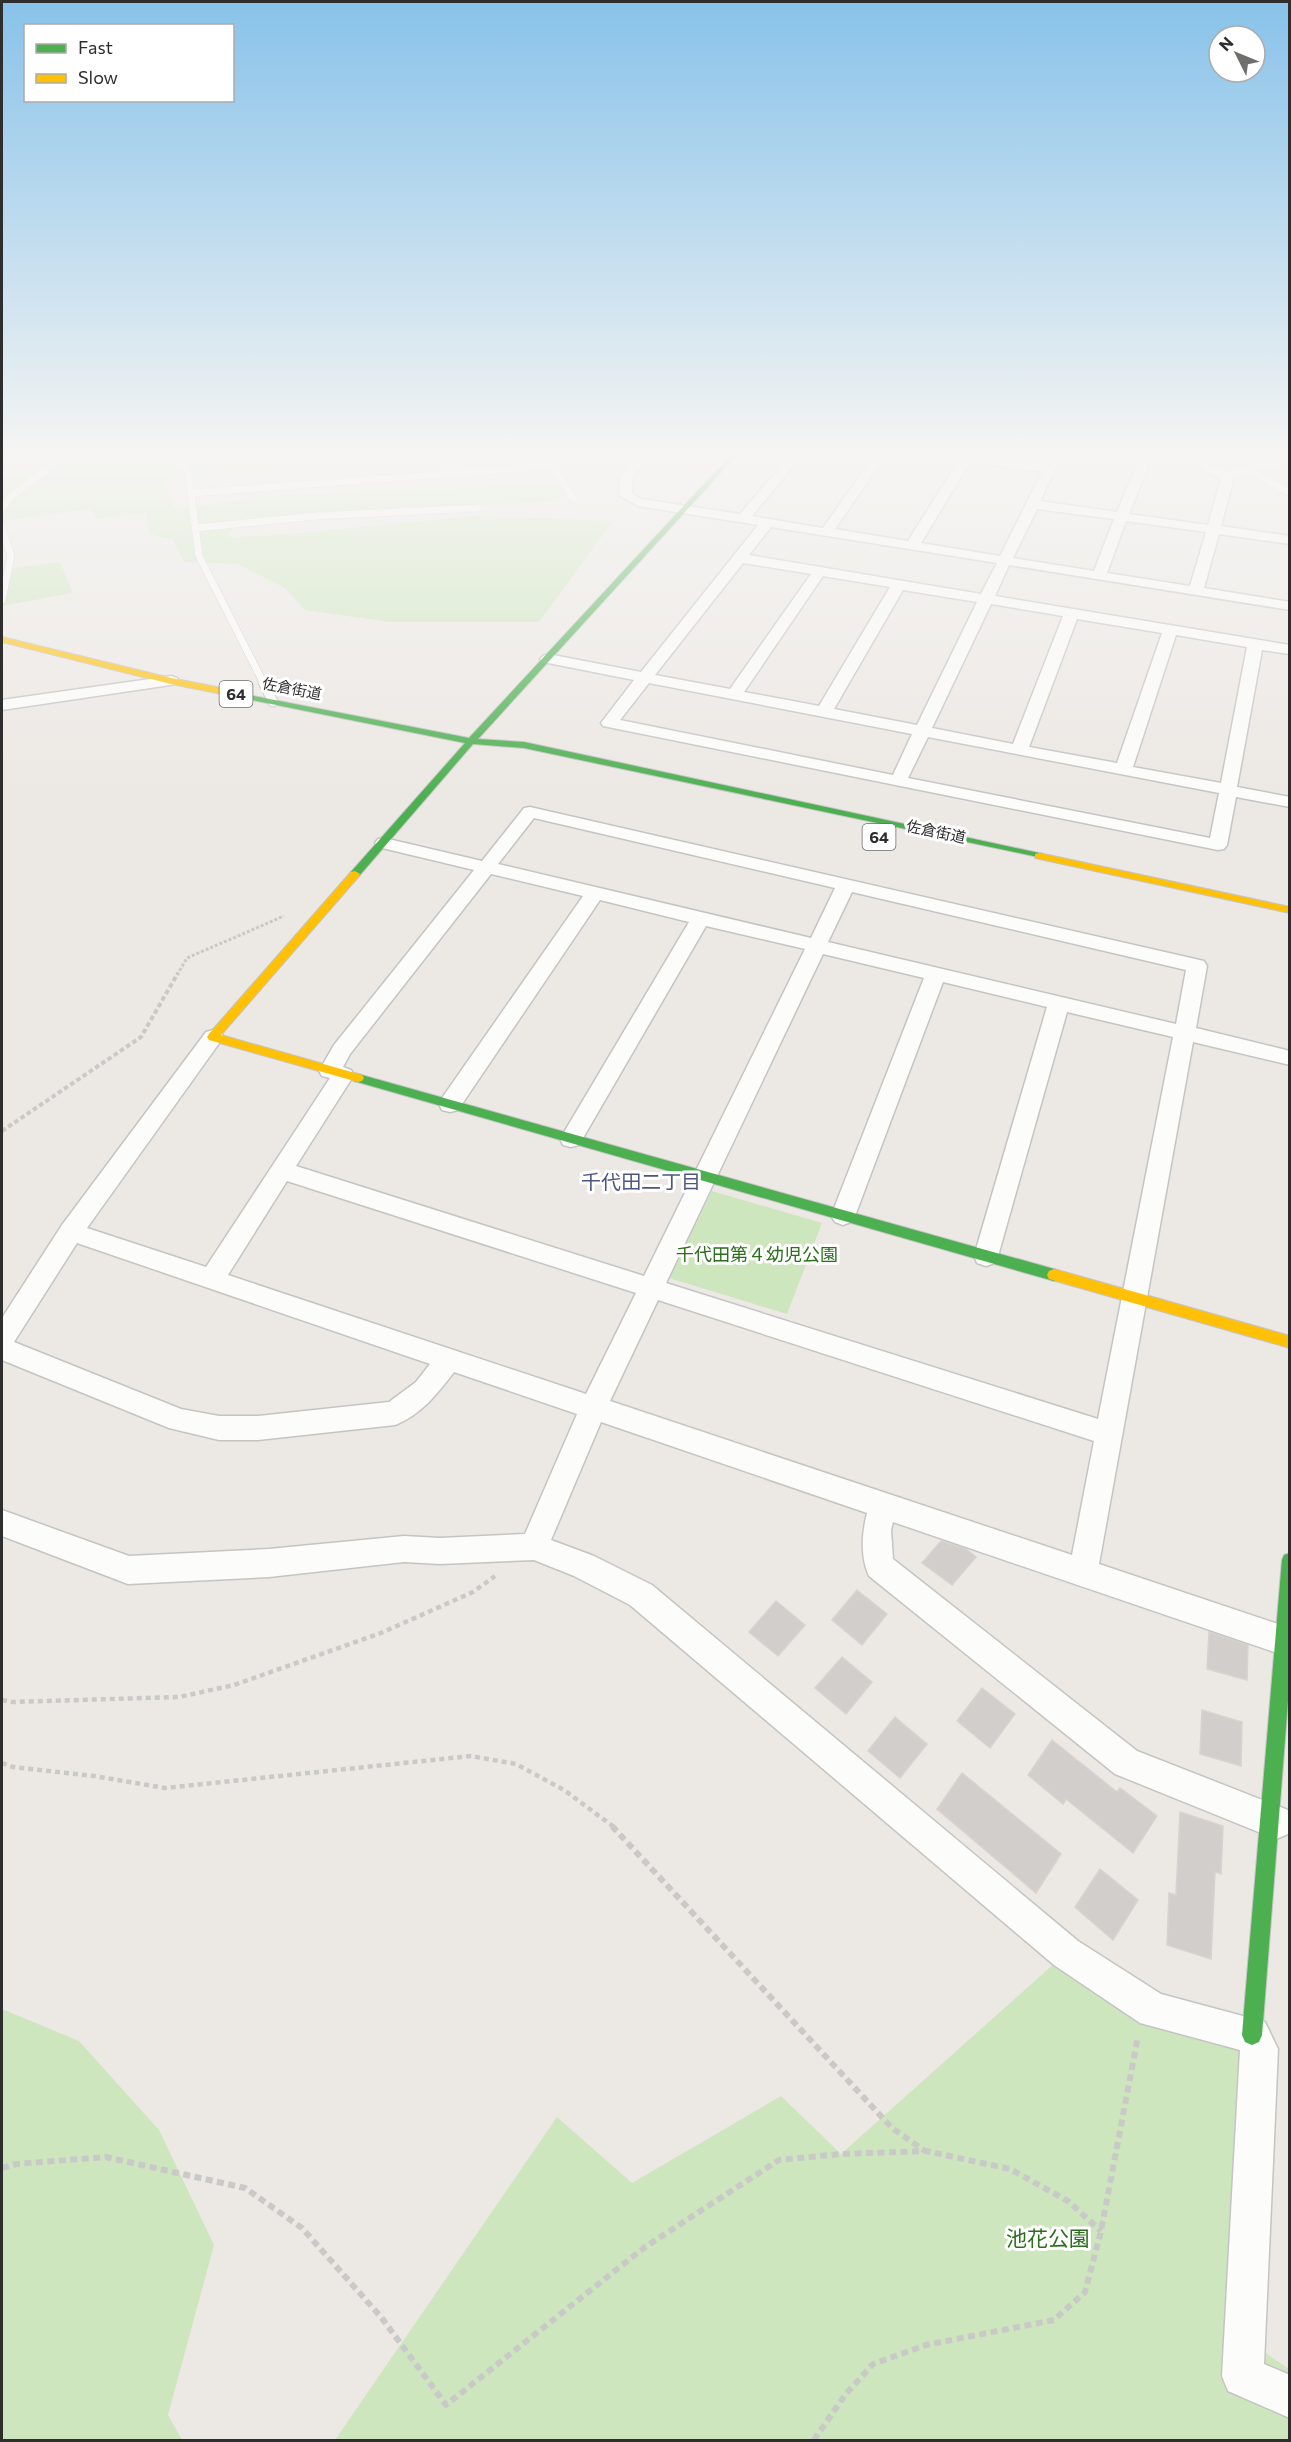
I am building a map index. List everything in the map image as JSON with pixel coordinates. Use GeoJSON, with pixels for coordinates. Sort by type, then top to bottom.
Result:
{"type":"FeatureCollection","features":[{"type":"Feature","properties":{"kind":"street"},"geometry":{"type":"LineString","coordinates":[[2,1339],[71,1232],[213,1037],[471,741],[628,571]]}},
{"type":"Feature","properties":{"kind":"street"},"geometry":{"type":"LineString","coordinates":[[730,571],[609,723],[1218,845],[1255,644]]}},
{"type":"Feature","properties":{"kind":"street"},"geometry":{"type":"LineString","coordinates":[[734,695],[820,571],[1290,650]]}},
{"type":"Feature","properties":{"kind":"street"},"geometry":{"type":"LineString","coordinates":[[898,781],[1000,571]]}},
{"type":"Feature","properties":{"kind":"street"},"geometry":{"type":"LineString","coordinates":[[1067,571],[1290,606]]}},
{"type":"Feature","properties":{"kind":"street"},"geometry":{"type":"LineString","coordinates":[[1099,576],[1101,571]]}},
{"type":"Feature","properties":{"kind":"street"},"geometry":{"type":"LineString","coordinates":[[1196,591],[1201,571]]}},
{"type":"Feature","properties":{"kind":"street"},"geometry":{"type":"LineString","coordinates":[[824,712],[899,584]]}},
{"type":"Feature","properties":{"kind":"street"},"geometry":{"type":"LineString","coordinates":[[1019,750],[1072,613]]}},
{"type":"Feature","properties":{"kind":"street"},"geometry":{"type":"LineString","coordinates":[[1123,770],[1170,630]]}},
{"type":"Feature","properties":{"kind":"street","name":"佐倉街道"},"geometry":{"type":"LineString","coordinates":[[2,640],[171,681],[471,741],[524,744],[1290,910]]}},
{"type":"Feature","properties":{"kind":"street"},"geometry":{"type":"LineString","coordinates":[[548,659],[1290,802]]}},
{"type":"Feature","properties":{"kind":"street"},"geometry":{"type":"LineString","coordinates":[[2,705],[171,681]]}},
{"type":"Feature","properties":{"kind":"street","name":"佐倉街道"},"geometry":{"type":"LineString","coordinates":[[471,741],[513,758]]}},
{"type":"Feature","properties":{"kind":"street"},"geometry":{"type":"LineString","coordinates":[[211,1280],[337,1073],[342,1050],[530,812],[1197,966],[1083,1573]]}},
{"type":"Feature","properties":{"kind":"street"},"geometry":{"type":"LineString","coordinates":[[384,843],[1290,1058]]}},
{"type":"Feature","properties":{"kind":"street"},"geometry":{"type":"LineString","coordinates":[[534,1547],[593,1408],[846,885]]}},
{"type":"Feature","properties":{"kind":"street"},"geometry":{"type":"LineString","coordinates":[[450,1104],[595,893]]}},
{"type":"Feature","properties":{"kind":"street"},"geometry":{"type":"LineString","coordinates":[[571,1139],[701,918]]}},
{"type":"Feature","properties":{"kind":"street"},"geometry":{"type":"LineString","coordinates":[[843,1216],[936,974]]}},
{"type":"Feature","properties":{"kind":"street"},"geometry":{"type":"LineString","coordinates":[[986,1256],[1059,1003]]}},
{"type":"Feature","properties":{"kind":"street"},"geometry":{"type":"LineString","coordinates":[[213,1037],[1290,1342]]}},
{"type":"Feature","properties":{"kind":"street"},"geometry":{"type":"LineString","coordinates":[[280,1170],[1109,1434]]}},
{"type":"Feature","properties":{"kind":"street"},"geometry":{"type":"LineString","coordinates":[[71,1232],[1283,1640]]}},
{"type":"Feature","properties":{"kind":"street"},"geometry":{"type":"LineString","coordinates":[[2,1349],[179,1420],[219,1428],[258,1428],[395,1413],[425,1390],[449,1359]]}},
{"type":"Feature","properties":{"kind":"street"},"geometry":{"type":"LineString","coordinates":[[884,1506],[877,1530],[879,1566],[1126,1763],[1280,1823]]}},
{"type":"Feature","properties":{"kind":"street"},"geometry":{"type":"LineString","coordinates":[[2,1523],[128,1570],[269,1563],[404,1549],[440,1551],[534,1547],[584,1566],[641,1595],[1066,1953],[1153,2010],[1252,2035]]}},
{"type":"Feature","properties":{"kind":"street"},"geometry":{"type":"LineString","coordinates":[[1290,1560],[1283,1640],[1280,1823],[1252,2035],[1260,2049],[1243,2376],[1290,2397]]}},
{"type":"Feature","properties":{"kind":"lane"},"geometry":{"type":"LineString","coordinates":[[2,600],[8,571]]}},
{"type":"Feature","properties":{"kind":"lane"},"geometry":{"type":"LineString","coordinates":[[207,571],[273,702]]}},
{"type":"Feature","properties":{"kind":"path"},"geometry":{"type":"LineString","coordinates":[[2,1131],[141,1037],[187,958],[287,915],[318,918]]}},
{"type":"Feature","properties":{"kind":"path"},"geometry":{"type":"LineString","coordinates":[[2,1700],[12,1702],[178,1698],[234,1685],[381,1634],[473,1592],[534,1547]]}},
{"type":"Feature","properties":{"kind":"path"},"geometry":{"type":"LineString","coordinates":[[2,1763],[13,1767],[94,1776],[165,1788],[471,1756],[516,1764],[564,1790],[616,1829],[892,2128],[926,2151]]}},
{"type":"Feature","properties":{"kind":"path"},"geometry":{"type":"LineString","coordinates":[[814,2440],[845,2395],[873,2364],[926,2345],[1054,2320],[1085,2292],[1101,2231],[1144,2004]]}},
{"type":"Feature","properties":{"kind":"path"},"geometry":{"type":"LineString","coordinates":[[2,2168],[16,2164],[106,2157],[245,2188],[302,2228],[381,2317],[446,2405],[645,2247],[779,2160],[841,2154],[926,2151],[1010,2169],[1068,2201],[1101,2231]]}},
{"type":"Feature","properties":{"kind":"green space"},"geometry":{"type":"Polygon","coordinates":[[[2,571],[64,571],[73,593],[2,606],[2,571]]]}},
{"type":"Feature","properties":{"kind":"green space"},"geometry":{"type":"Polygon","coordinates":[[[251,571],[576,571],[539,622],[390,622],[305,610],[285,588],[251,571]]]}},
{"type":"Feature","properties":{"kind":"green space","name":"千代田第４幼児公園"},"geometry":{"type":"Polygon","coordinates":[[[712,1191],[822,1223],[787,1314],[669,1278],[712,1191]]]}},
{"type":"Feature","properties":{"kind":"green space","name":"池花公園"},"geometry":{"type":"Polygon","coordinates":[[[1066,1953],[1260,2049],[1244,2338],[1289,2369],[1289,2440],[335,2440],[557,2117],[632,2183],[781,2096],[841,2154],[1066,1953]]]}},
{"type":"Feature","properties":{"kind":"green space"},"geometry":{"type":"Polygon","coordinates":[[[2,2009],[79,2041],[159,2130],[214,2245],[168,2415],[182,2440],[2,2440],[2,2009]]]}},
{"type":"Feature","properties":{"kind":"building"},"geometry":{"type":"Polygon","coordinates":[[[941,1541],[966,1549],[976,1557],[952,1585],[922,1563],[941,1541]]]}},
{"type":"Feature","properties":{"kind":"building"},"geometry":{"type":"Polygon","coordinates":[[[857,1590],[887,1614],[862,1645],[832,1620],[857,1590]]]}},
{"type":"Feature","properties":{"kind":"building"},"geometry":{"type":"Polygon","coordinates":[[[776,1601],[805,1625],[778,1656],[749,1632],[776,1601]]]}},
{"type":"Feature","properties":{"kind":"building"},"geometry":{"type":"Polygon","coordinates":[[[1209,1632],[1248,1645],[1247,1680],[1207,1669],[1209,1632]]]}},
{"type":"Feature","properties":{"kind":"building"},"geometry":{"type":"Polygon","coordinates":[[[842,1657],[872,1682],[846,1714],[815,1688],[842,1657]]]}},
{"type":"Feature","properties":{"kind":"building"},"geometry":{"type":"Polygon","coordinates":[[[982,1688],[1015,1714],[990,1748],[957,1721],[982,1688]]]}},
{"type":"Feature","properties":{"kind":"building"},"geometry":{"type":"Polygon","coordinates":[[[1202,1710],[1242,1722],[1241,1766],[1200,1754],[1202,1710]]]}},
{"type":"Feature","properties":{"kind":"building"},"geometry":{"type":"Polygon","coordinates":[[[895,1717],[927,1744],[900,1778],[868,1751],[895,1717]]]}},
{"type":"Feature","properties":{"kind":"building"},"geometry":{"type":"Polygon","coordinates":[[[1052,1740],[1117,1792],[1120,1788],[1157,1816],[1133,1853],[1066,1799],[1063,1804],[1028,1775],[1052,1740]]]}},
{"type":"Feature","properties":{"kind":"building"},"geometry":{"type":"Polygon","coordinates":[[[962,1773],[1061,1854],[1036,1893],[937,1809],[962,1773]]]}},
{"type":"Feature","properties":{"kind":"building"},"geometry":{"type":"Polygon","coordinates":[[[1180,1812],[1223,1826],[1221,1874],[1215,1872],[1211,1959],[1167,1945],[1169,1893],[1176,1895],[1180,1812]]]}},
{"type":"Feature","properties":{"kind":"building"},"geometry":{"type":"Polygon","coordinates":[[[1100,1869],[1138,1900],[1113,1940],[1075,1907],[1100,1869]]]}},
{"type":"Feature","properties":{"kind":"traffic: fast"},"geometry":{"type":"LineString","coordinates":[[355,874],[471,741],[627,571]]}},
{"type":"Feature","properties":{"kind":"traffic: fast"},"geometry":{"type":"LineString","coordinates":[[242,695],[471,741],[524,745],[1039,856]]}},
{"type":"Feature","properties":{"kind":"traffic: fast"},"geometry":{"type":"LineString","coordinates":[[358,1078],[1054,1275]]}},
{"type":"Feature","properties":{"kind":"traffic: fast"},"geometry":{"type":"LineString","coordinates":[[1252,2035],[1290,1560]]}},
{"type":"Feature","properties":{"kind":"traffic: slow"},"geometry":{"type":"LineString","coordinates":[[2,640],[171,681],[242,695]]}},
{"type":"Feature","properties":{"kind":"traffic: slow"},"geometry":{"type":"LineString","coordinates":[[1039,856],[1290,910]]}},
{"type":"Feature","properties":{"kind":"traffic: slow"},"geometry":{"type":"LineString","coordinates":[[355,874],[213,1037],[358,1078]]}},
{"type":"Feature","properties":{"kind":"traffic: slow"},"geometry":{"type":"LineString","coordinates":[[1054,1275],[1290,1342]]}},
{"type":"Feature","properties":{"kind":"district","name":"千代田二丁目"},"geometry":{"type":"Point","coordinates":[641,1182]}}]}
